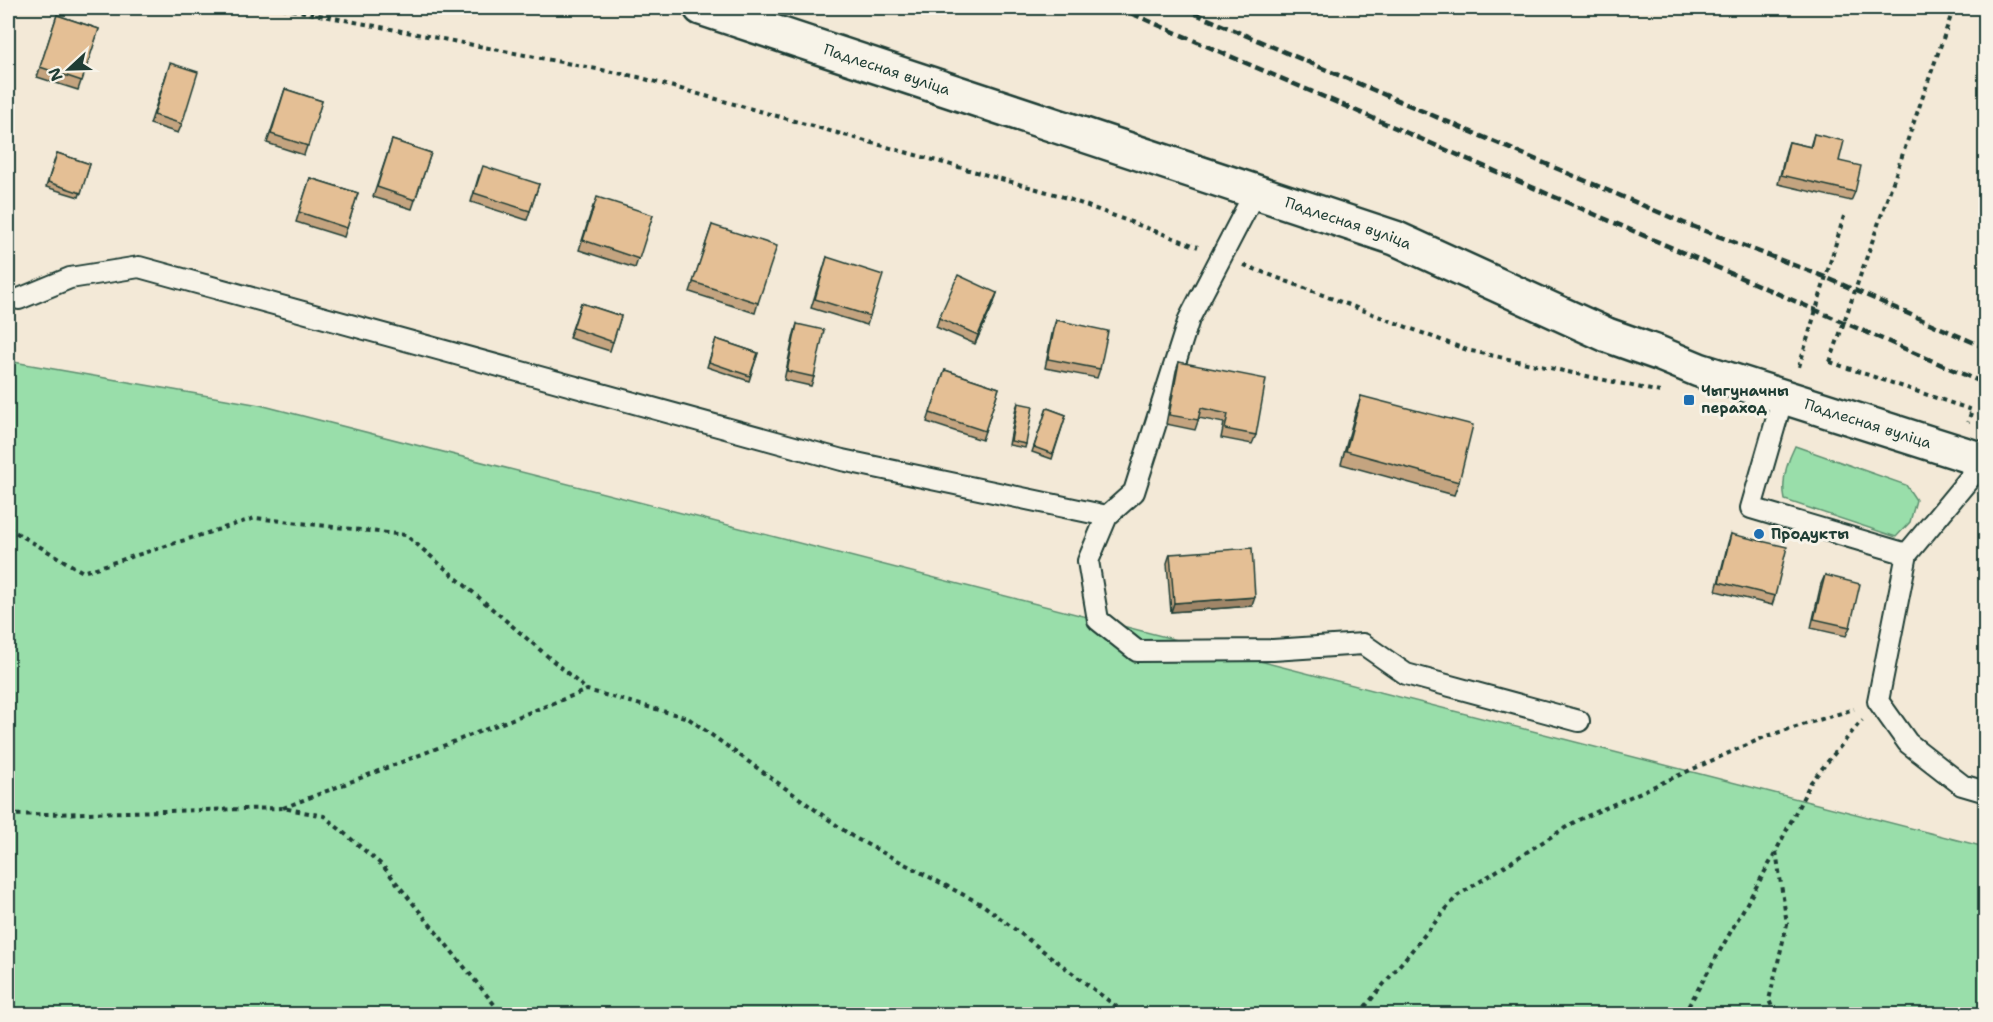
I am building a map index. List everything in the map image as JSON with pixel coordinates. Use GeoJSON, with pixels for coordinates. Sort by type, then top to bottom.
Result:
{"type":"FeatureCollection","features":[{"type":"Feature","properties":{"kind":"street","name":"Падлесная вуліца"},"geometry":{"type":"LineString","coordinates":[[701,8],[1395,238],[1607,335],[1658,352],[1699,370],[1790,387],[1985,461]]}},
{"type":"Feature","properties":{"kind":"lane"},"geometry":{"type":"LineString","coordinates":[[1254,192],[1189,319],[1134,492],[1107,516],[1088,561],[1098,620],[1137,651],[1273,650],[1362,644],[1406,674],[1579,721]]}},
{"type":"Feature","properties":{"kind":"lane"},"geometry":{"type":"LineString","coordinates":[[19,299],[70,278],[139,267],[842,460],[1107,516]]}},
{"type":"Feature","properties":{"kind":"lane"},"geometry":{"type":"LineString","coordinates":[[1790,387],[1751,508],[1907,554]]}},
{"type":"Feature","properties":{"kind":"lane"},"geometry":{"type":"LineString","coordinates":[[1985,461],[1907,554],[1878,701],[1908,743],[1962,785],[1986,792]]}},
{"type":"Feature","properties":{"kind":"path"},"geometry":{"type":"LineString","coordinates":[[283,8],[639,77],[1058,195],[1467,350],[1642,387]]}},
{"type":"Feature","properties":{"kind":"path"},"geometry":{"type":"LineString","coordinates":[[1954,8],[1830,362],[1972,410],[1968,424]]}},
{"type":"Feature","properties":{"kind":"path"},"geometry":{"type":"LineString","coordinates":[[1790,387],[1844,216]]}},
{"type":"Feature","properties":{"kind":"path"},"geometry":{"type":"LineString","coordinates":[[8,528],[83,572],[255,518],[406,535],[587,690],[688,718],[853,837],[983,905],[1126,1014]]}},
{"type":"Feature","properties":{"kind":"path"},"geometry":{"type":"LineString","coordinates":[[283,808],[587,690]]}},
{"type":"Feature","properties":{"kind":"path"},"geometry":{"type":"LineString","coordinates":[[1684,1014],[1776,851],[1811,782],[1878,701]]}},
{"type":"Feature","properties":{"kind":"path"},"geometry":{"type":"LineString","coordinates":[[1359,1014],[1457,896],[1576,821],[1767,736],[1878,701]]}},
{"type":"Feature","properties":{"kind":"path"},"geometry":{"type":"LineString","coordinates":[[8,815],[283,808],[324,816],[383,866],[502,1014]]}},
{"type":"Feature","properties":{"kind":"path"},"geometry":{"type":"LineString","coordinates":[[1774,1014],[1769,1000],[1787,924],[1776,851]]}},
{"type":"Feature","properties":{"kind":"green space"},"geometry":{"type":"Polygon","coordinates":[[[8,361],[260,405],[1985,847],[1985,1014],[8,1014],[8,361]]]}},
{"type":"Feature","properties":{"kind":"green space"},"geometry":{"type":"Polygon","coordinates":[[[1795,446],[1906,485],[1916,500],[1910,522],[1896,537],[1785,500],[1785,473],[1795,446]]]}},
{"type":"Feature","properties":{"kind":"building"},"geometry":{"type":"Polygon","coordinates":[[[57,15],[99,29],[82,81],[40,67],[57,15]]]}},
{"type":"Feature","properties":{"kind":"building"},"geometry":{"type":"Polygon","coordinates":[[[170,63],[198,72],[182,124],[154,115],[170,63]]]}},
{"type":"Feature","properties":{"kind":"building"},"geometry":{"type":"Polygon","coordinates":[[[285,89],[322,101],[308,146],[271,134],[285,89]]]}},
{"type":"Feature","properties":{"kind":"building"},"geometry":{"type":"Polygon","coordinates":[[[1814,134],[1844,141],[1839,161],[1861,166],[1855,192],[1781,175],[1789,142],[1811,147],[1814,134]]]}},
{"type":"Feature","properties":{"kind":"building"},"geometry":{"type":"Polygon","coordinates":[[[392,140],[431,153],[415,200],[377,187],[392,140]]]}},
{"type":"Feature","properties":{"kind":"building"},"geometry":{"type":"Polygon","coordinates":[[[57,153],[90,164],[81,193],[48,182],[57,153]]]}},
{"type":"Feature","properties":{"kind":"building"},"geometry":{"type":"Polygon","coordinates":[[[483,166],[539,184],[530,211],[474,193],[483,166]]]}},
{"type":"Feature","properties":{"kind":"building"},"geometry":{"type":"Polygon","coordinates":[[[310,178],[358,193],[347,228],[299,212],[310,178]]]}},
{"type":"Feature","properties":{"kind":"building"},"geometry":{"type":"Polygon","coordinates":[[[597,197],[653,215],[639,259],[583,240],[597,197]]]}},
{"type":"Feature","properties":{"kind":"building"},"geometry":{"type":"Polygon","coordinates":[[[712,225],[777,246],[758,303],[693,282],[712,225]]]}},
{"type":"Feature","properties":{"kind":"building"},"geometry":{"type":"Polygon","coordinates":[[[827,257],[883,275],[870,316],[815,299],[827,257]]]}},
{"type":"Feature","properties":{"kind":"building"},"geometry":{"type":"Polygon","coordinates":[[[958,275],[997,293],[978,335],[939,318],[958,275]]]}},
{"type":"Feature","properties":{"kind":"building"},"geometry":{"type":"Polygon","coordinates":[[[581,303],[621,316],[613,342],[573,328],[581,303]]]}},
{"type":"Feature","properties":{"kind":"building"},"geometry":{"type":"Polygon","coordinates":[[[1056,320],[1108,331],[1100,369],[1048,359],[1056,320]]]}},
{"type":"Feature","properties":{"kind":"building"},"geometry":{"type":"Polygon","coordinates":[[[797,324],[824,330],[814,377],[787,371],[797,324]]]}},
{"type":"Feature","properties":{"kind":"building"},"geometry":{"type":"Polygon","coordinates":[[[716,339],[758,353],[750,376],[709,362],[716,339]]]}},
{"type":"Feature","properties":{"kind":"building"},"geometry":{"type":"Polygon","coordinates":[[[1179,362],[1266,379],[1256,435],[1225,429],[1228,414],[1201,408],[1198,420],[1169,415],[1179,362]]]}},
{"type":"Feature","properties":{"kind":"building"},"geometry":{"type":"Polygon","coordinates":[[[945,370],[999,388],[985,431],[930,413],[945,370]]]}},
{"type":"Feature","properties":{"kind":"building"},"geometry":{"type":"Polygon","coordinates":[[[1361,396],[1473,425],[1459,482],[1346,451],[1361,396]]]}},
{"type":"Feature","properties":{"kind":"building"},"geometry":{"type":"Polygon","coordinates":[[[1018,403],[1033,406],[1026,444],[1011,441],[1018,403]]]}},
{"type":"Feature","properties":{"kind":"building"},"geometry":{"type":"Polygon","coordinates":[[[1047,408],[1066,415],[1053,454],[1034,447],[1047,408]]]}},
{"type":"Feature","properties":{"kind":"building"},"geometry":{"type":"Polygon","coordinates":[[[1731,534],[1787,547],[1775,596],[1719,582],[1731,534]]]}},
{"type":"Feature","properties":{"kind":"building"},"geometry":{"type":"Polygon","coordinates":[[[1252,548],[1255,597],[1174,603],[1170,554],[1252,548]]]}},
{"type":"Feature","properties":{"kind":"building"},"geometry":{"type":"Polygon","coordinates":[[[1825,575],[1860,584],[1850,627],[1814,619],[1825,575]]]}},
{"type":"Feature","properties":{"kind":"railway"},"geometry":{"type":"LineString","coordinates":[[1119,8],[1986,384]]}},
{"type":"Feature","properties":{"kind":"railway"},"geometry":{"type":"LineString","coordinates":[[1182,8],[1684,223],[1825,277],[1986,348]]}},
{"type":"Feature","properties":{"kind":"place","name":"Чыгуначны пераход"},"geometry":{"type":"Point","coordinates":[1689,400]}},
{"type":"Feature","properties":{"kind":"place","name":"Продукты"},"geometry":{"type":"Point","coordinates":[1759,534]}}]}
